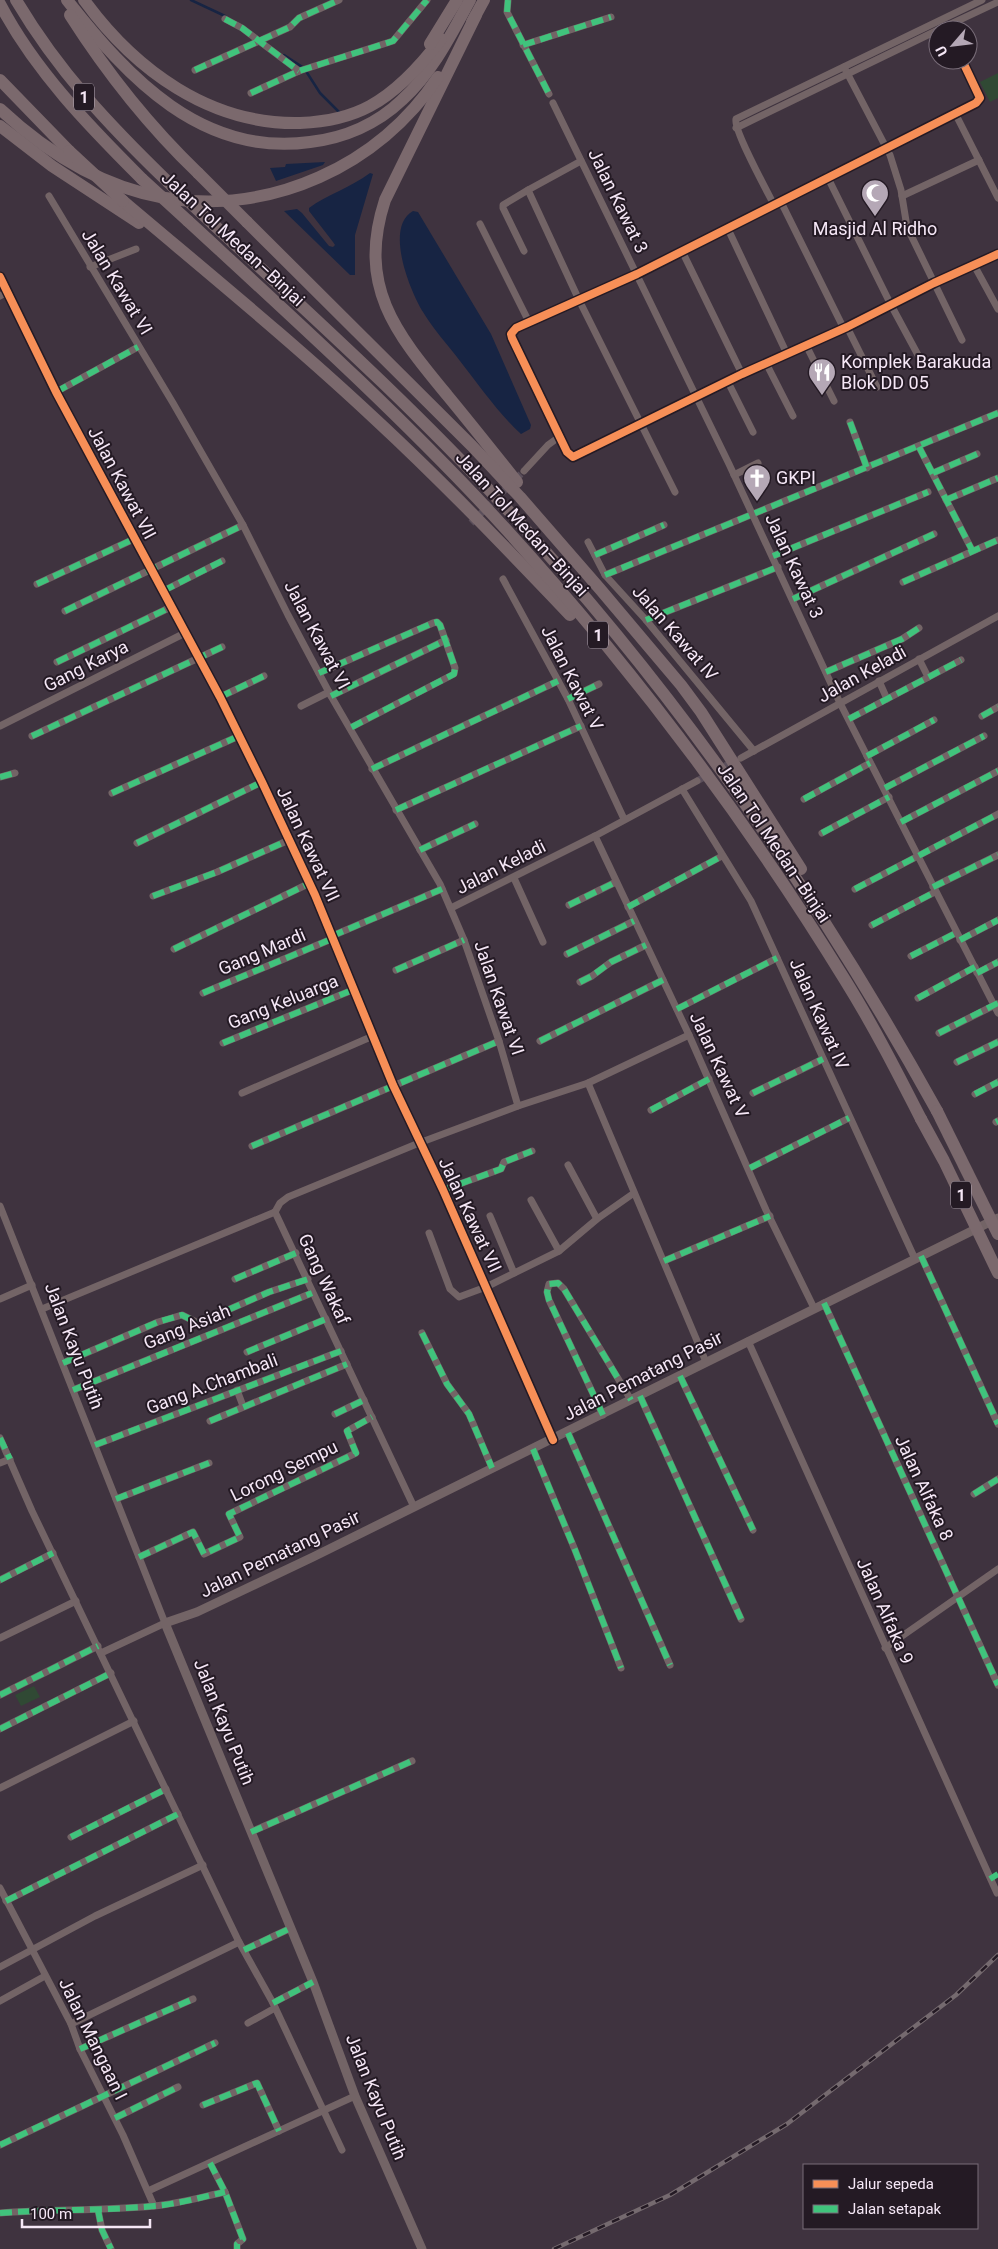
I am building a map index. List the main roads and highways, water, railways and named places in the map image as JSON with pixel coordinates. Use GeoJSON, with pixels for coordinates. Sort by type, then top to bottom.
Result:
{"type":"FeatureCollection","features":[{"type":"Feature","properties":{"kind":"highway","name":"Jalan Tol Medan–Binjai"},"geometry":{"type":"LineString","coordinates":[[16,0],[46,48],[80,93],[168,182],[367,367],[452,451],[521,524],[609,624],[679,712],[804,889],[902,1048],[937,1111],[998,1234]]}},
{"type":"Feature","properties":{"kind":"highway"},"geometry":{"type":"LineString","coordinates":[[61,0],[96,54],[163,138],[472,446],[520,497],[681,685],[772,822],[851,952],[902,1048]]}},
{"type":"Feature","properties":{"kind":"highway"},"geometry":{"type":"LineString","coordinates":[[67,0],[103,43],[138,78],[168,104],[202,125],[239,139],[270,144],[322,140],[352,132],[395,107],[419,82],[443,49],[470,0]]}},
{"type":"Feature","properties":{"kind":"highway"},"geometry":{"type":"LineString","coordinates":[[84,0],[107,30],[132,54],[170,85],[199,101],[227,112],[257,120],[293,123],[335,119],[371,106],[396,87],[435,47],[470,0]]}},
{"type":"Feature","properties":{"kind":"highway"},"geometry":{"type":"LineString","coordinates":[[396,87],[436,36],[457,0]]}},
{"type":"Feature","properties":{"kind":"highway"},"geometry":{"type":"LineString","coordinates":[[484,0],[385,200],[375,241],[376,276],[388,313],[412,351],[600,589]]}},
{"type":"Feature","properties":{"kind":"highway","name":"Jalan Tol Medan–Binjai"},"geometry":{"type":"LineString","coordinates":[[0,4],[19,36],[64,97],[142,179],[347,368],[442,462],[522,548],[623,666],[699,765],[786,888],[846,982],[944,1161],[998,1273]]}},
{"type":"Feature","properties":{"kind":"highway"},"geometry":{"type":"LineString","coordinates":[[0,103],[35,136],[98,177],[121,186],[166,198],[203,200],[241,199],[273,193],[303,184],[355,159],[397,126],[436,80],[476,15]]}},
{"type":"Feature","properties":{"kind":"highway"},"geometry":{"type":"LineString","coordinates":[[0,80],[64,154],[118,203],[275,330],[376,419],[623,666]]}},
{"type":"Feature","properties":{"kind":"highway"},"geometry":{"type":"LineString","coordinates":[[0,110],[27,133],[64,154]]}},
{"type":"Feature","properties":{"kind":"highway"},"geometry":{"type":"LineString","coordinates":[[0,126],[52,166],[118,203]]}},
{"type":"Feature","properties":{"kind":"water"},"geometry":{"type":"Polygon","coordinates":[[[325,162],[323,165],[276,181],[270,168],[285,167],[286,164],[325,162]]]}},
{"type":"Feature","properties":{"kind":"water"},"geometry":{"type":"Polygon","coordinates":[[[370,173],[373,174],[355,235],[355,275],[350,275],[284,211],[297,209],[329,246],[333,247],[335,245],[309,211],[309,208],[370,173]]]}},
{"type":"Feature","properties":{"kind":"water"},"geometry":{"type":"Polygon","coordinates":[[[413,211],[418,212],[491,334],[531,425],[530,429],[521,434],[489,399],[431,325],[412,290],[402,260],[400,231],[405,219],[413,211]]]}},
{"type":"Feature","properties":{"kind":"waterway"},"geometry":{"type":"LineString","coordinates":[[191,0],[225,16]]}},
{"type":"Feature","properties":{"kind":"waterway"},"geometry":{"type":"LineString","coordinates":[[284,55],[304,68],[320,93],[340,113]]}},
{"type":"Feature","properties":{"kind":"tunnel"},"geometry":{"type":"LineString","coordinates":[[471,523],[524,471]]}},
{"type":"Feature","properties":{"kind":"tunnel"},"geometry":{"type":"LineString","coordinates":[[697,781],[736,760]]}},
{"type":"Feature","properties":{"kind":"railway"},"geometry":{"type":"LineString","coordinates":[[554,2249],[670,2195],[787,2124],[956,1995],[998,1955]]}},
{"type":"Feature","properties":{"kind":"place","name":"Masjid Al Ridho"},"geometry":{"type":"Point","coordinates":[875,217]}},
{"type":"Feature","properties":{"kind":"place","name":"Komplek Barakuda Blok DD 05"},"geometry":{"type":"Point","coordinates":[822,396]}},
{"type":"Feature","properties":{"kind":"place","name":"GKPI"},"geometry":{"type":"Point","coordinates":[757,502]}}]}
